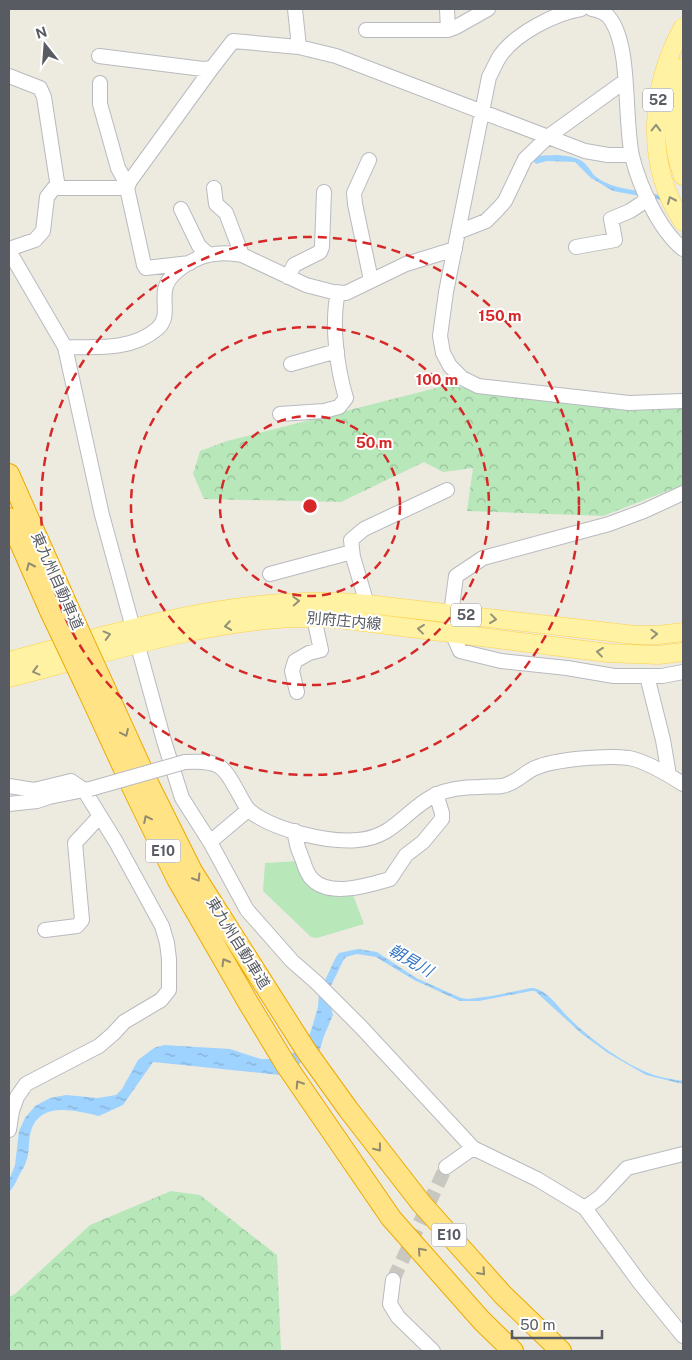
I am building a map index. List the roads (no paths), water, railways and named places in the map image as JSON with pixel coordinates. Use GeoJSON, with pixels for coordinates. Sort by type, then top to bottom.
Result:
{"type":"FeatureCollection","features":[{"type":"Feature","properties":{"kind":"highway","name":"東九州自動車道"},"geometry":{"type":"LineString","coordinates":[[9,474],[59,609],[96,690],[135,793],[177,879],[286,1065],[391,1218],[482,1321],[513,1351]]}},
{"type":"Feature","properties":{"kind":"highway","name":"東九州自動車道"},"geometry":{"type":"LineString","coordinates":[[9,518],[59,609]]}},
{"type":"Feature","properties":{"kind":"highway","name":"東九州自動車道"},"geometry":{"type":"LineString","coordinates":[[96,690],[150,787],[192,871],[307,1052],[348,1109],[421,1203],[503,1295],[561,1351]]}},
{"type":"Feature","properties":{"kind":"main road","name":"52"},"geometry":{"type":"LineString","coordinates":[[683,27],[670,55],[660,87],[656,132],[662,176],[683,222]]}},
{"type":"Feature","properties":{"kind":"main road","name":"52"},"geometry":{"type":"LineString","coordinates":[[683,67],[676,92],[674,113],[676,150],[683,176]]}},
{"type":"Feature","properties":{"kind":"main road","name":"別府庄内線"},"geometry":{"type":"LineString","coordinates":[[9,671],[135,636],[182,617],[272,603],[318,601],[366,604],[635,635],[683,632]]}},
{"type":"Feature","properties":{"kind":"main road","name":"別府庄内線"},"geometry":{"type":"LineString","coordinates":[[135,636],[190,633],[267,620],[314,618],[339,619],[608,653],[658,654],[683,652]]}},
{"type":"Feature","properties":{"kind":"street"},"geometry":{"type":"LineString","coordinates":[[295,9],[300,47]]}},
{"type":"Feature","properties":{"kind":"street"},"geometry":{"type":"LineString","coordinates":[[446,9],[448,30]]}},
{"type":"Feature","properties":{"kind":"street"},"geometry":{"type":"LineString","coordinates":[[366,30],[448,30],[488,9]]}},
{"type":"Feature","properties":{"kind":"street"},"geometry":{"type":"LineString","coordinates":[[581,9],[571,10],[543,23],[516,39],[501,55],[489,77],[446,292],[440,336],[443,353],[450,366],[462,378],[478,386],[611,402],[649,403],[683,401]]}},
{"type":"Feature","properties":{"kind":"street"},"geometry":{"type":"LineString","coordinates":[[598,9],[610,18],[617,30],[621,47],[632,155],[639,180],[648,199],[675,243],[683,249]]}},
{"type":"Feature","properties":{"kind":"street"},"geometry":{"type":"LineString","coordinates":[[128,185],[212,68],[234,41],[300,47],[336,56],[585,151],[608,155],[632,155]]}},
{"type":"Feature","properties":{"kind":"street"},"geometry":{"type":"LineString","coordinates":[[99,56],[203,69],[212,68]]}},
{"type":"Feature","properties":{"kind":"street"},"geometry":{"type":"LineString","coordinates":[[9,76],[40,88],[44,97],[58,188]]}},
{"type":"Feature","properties":{"kind":"street"},"geometry":{"type":"LineString","coordinates":[[458,232],[486,221],[505,201],[526,159],[549,136],[625,81]]}},
{"type":"Feature","properties":{"kind":"street"},"geometry":{"type":"LineString","coordinates":[[100,83],[100,104],[118,168],[128,185],[144,265],[146,268],[190,263]]}},
{"type":"Feature","properties":{"kind":"street"},"geometry":{"type":"LineString","coordinates":[[369,160],[354,193],[354,204],[371,280]]}},
{"type":"Feature","properties":{"kind":"street"},"geometry":{"type":"LineString","coordinates":[[128,185],[54,188],[47,197],[43,231],[35,240],[9,250],[65,347],[102,515],[164,741],[182,798],[210,842],[247,910],[292,961],[339,1004],[472,1148],[537,1180],[585,1208],[640,1283],[683,1336]]}},
{"type":"Feature","properties":{"kind":"street"},"geometry":{"type":"LineString","coordinates":[[214,188],[216,204],[226,213],[242,255]]}},
{"type":"Feature","properties":{"kind":"street"},"geometry":{"type":"LineString","coordinates":[[288,277],[294,265],[320,252],[322,247],[324,192]]}},
{"type":"Feature","properties":{"kind":"street"},"geometry":{"type":"LineString","coordinates":[[576,247],[615,240],[611,219],[630,211],[648,199]]}},
{"type":"Feature","properties":{"kind":"street"},"geometry":{"type":"LineString","coordinates":[[181,209],[199,246],[209,255]]}},
{"type":"Feature","properties":{"kind":"street"},"geometry":{"type":"LineString","coordinates":[[65,347],[119,347],[138,340],[158,329],[164,320],[166,288],[171,276],[190,263],[209,255],[242,255],[306,285],[346,293],[406,264],[455,248]]}},
{"type":"Feature","properties":{"kind":"street"},"geometry":{"type":"LineString","coordinates":[[280,414],[324,411],[339,406],[346,398],[336,351],[335,303],[338,292]]}},
{"type":"Feature","properties":{"kind":"street"},"geometry":{"type":"LineString","coordinates":[[291,364],[336,351]]}},
{"type":"Feature","properties":{"kind":"street"},"geometry":{"type":"LineString","coordinates":[[366,604],[352,552],[351,540],[364,529],[447,490]]}},
{"type":"Feature","properties":{"kind":"street"},"geometry":{"type":"LineString","coordinates":[[683,493],[644,511],[609,524],[483,558],[456,576],[451,614],[452,633],[460,651],[500,661],[567,668],[614,676],[662,676],[683,672]]}},
{"type":"Feature","properties":{"kind":"street"},"geometry":{"type":"LineString","coordinates":[[270,574],[352,552]]}},
{"type":"Feature","properties":{"kind":"street"},"geometry":{"type":"LineString","coordinates":[[297,692],[292,671],[295,661],[309,653],[321,650],[314,618]]}},
{"type":"Feature","properties":{"kind":"street"},"geometry":{"type":"LineString","coordinates":[[647,676],[663,740],[669,775]]}},
{"type":"Feature","properties":{"kind":"street"},"geometry":{"type":"LineString","coordinates":[[9,804],[37,801],[87,790],[185,762],[207,761],[219,765],[231,778],[248,810],[263,820],[295,831],[331,840],[360,840],[378,836],[396,826],[436,794],[468,787],[501,786],[516,781],[536,767],[564,761],[601,756],[630,758],[669,775],[683,784]]}},
{"type":"Feature","properties":{"kind":"street"},"geometry":{"type":"LineString","coordinates":[[9,786],[34,790],[71,782],[87,790],[162,926],[170,959],[170,990],[162,1000],[124,1022],[99,1046],[26,1084],[17,1097],[12,1111],[9,1130]]}},
{"type":"Feature","properties":{"kind":"street"},"geometry":{"type":"LineString","coordinates":[[295,831],[295,841],[306,870],[312,879],[330,887],[355,888],[371,885],[390,879],[406,855],[422,842],[442,819],[436,794]]}},
{"type":"Feature","properties":{"kind":"street"},"geometry":{"type":"LineString","coordinates":[[210,842],[248,810]]}},
{"type":"Feature","properties":{"kind":"street"},"geometry":{"type":"LineString","coordinates":[[45,930],[77,926],[82,920],[75,843],[100,816]]}},
{"type":"Feature","properties":{"kind":"street"},"geometry":{"type":"LineString","coordinates":[[446,1166],[472,1148]]}},
{"type":"Feature","properties":{"kind":"street"},"geometry":{"type":"LineString","coordinates":[[585,1208],[600,1197],[628,1168],[683,1154]]}},
{"type":"Feature","properties":{"kind":"street"},"geometry":{"type":"LineString","coordinates":[[392,1280],[390,1304],[398,1317],[433,1351]]}},
{"type":"Feature","properties":{"kind":"water"},"geometry":{"type":"Polygon","coordinates":[[[557,155],[582,161],[594,175],[608,184],[654,194],[683,203],[683,209],[661,200],[613,191],[591,178],[575,162],[547,161],[536,164],[532,159],[536,156],[557,155]]]}},
{"type":"Feature","properties":{"kind":"water"},"geometry":{"type":"Polygon","coordinates":[[[358,949],[377,952],[416,978],[461,998],[492,996],[531,988],[542,991],[586,1033],[615,1055],[646,1072],[659,1077],[683,1081],[683,1084],[646,1075],[608,1053],[582,1034],[535,991],[479,1001],[460,1001],[414,980],[376,957],[357,954],[346,957],[343,961],[325,998],[331,1007],[333,1015],[319,1052],[280,1075],[153,1062],[123,1105],[99,1116],[70,1110],[51,1111],[42,1115],[36,1121],[31,1131],[26,1163],[9,1192],[9,1180],[15,1165],[19,1131],[25,1118],[35,1106],[50,1098],[66,1095],[98,1098],[116,1095],[122,1089],[138,1060],[154,1048],[164,1045],[230,1049],[261,1059],[271,1059],[296,1052],[311,1031],[318,1007],[319,993],[336,957],[339,953],[358,949]]]}},
{"type":"Feature","properties":{"kind":"tunnel"},"geometry":{"type":"LineString","coordinates":[[393,1280],[446,1167]]}},
{"type":"Feature","properties":{"kind":"water label","name":"朝見川"},"geometry":{"type":"Point","coordinates":[411,960]}}]}
